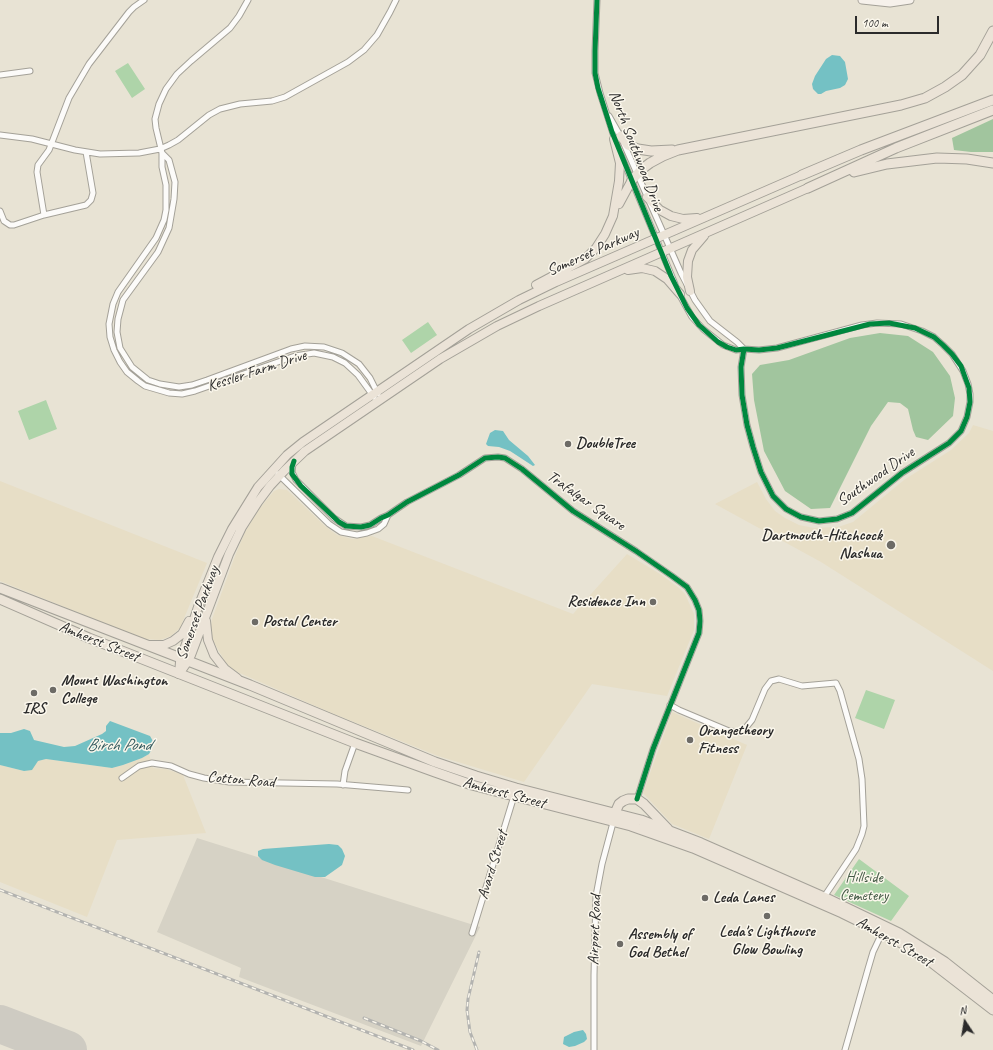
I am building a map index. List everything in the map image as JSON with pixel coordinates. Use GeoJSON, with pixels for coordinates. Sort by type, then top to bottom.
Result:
{"type":"FeatureCollection","features":[{"type":"Feature","properties":{"kind":"highway"},"geometry":{"type":"LineString","coordinates":[[635,177],[650,163],[678,150],[901,105],[925,98],[948,86],[969,68],[983,51],[993,31]]}},
{"type":"Feature","properties":{"kind":"highway"},"geometry":{"type":"LineString","coordinates":[[802,175],[861,150],[993,100]]}},
{"type":"Feature","properties":{"kind":"highway"},"geometry":{"type":"LineString","coordinates":[[808,188],[896,148],[993,110]]}},
{"type":"Feature","properties":{"kind":"highway"},"geometry":{"type":"LineString","coordinates":[[617,138],[630,146],[644,150],[671,150],[699,146]]}},
{"type":"Feature","properties":{"kind":"highway"},"geometry":{"type":"LineString","coordinates":[[808,188],[852,172],[897,162],[957,158],[993,163]]}},
{"type":"Feature","properties":{"kind":"highway","name":"Amherst Street"},"geometry":{"type":"LineString","coordinates":[[0,588],[250,685],[435,762],[476,776],[614,817],[693,848],[842,913],[910,947],[993,1010]]}},
{"type":"Feature","properties":{"kind":"highway","name":"Amherst Street"},"geometry":{"type":"LineString","coordinates":[[0,599],[55,624],[179,674],[355,743],[456,780],[514,796],[614,817],[670,831],[824,897],[880,923],[915,942],[945,962],[993,1000]]}},
{"type":"Feature","properties":{"kind":"highway"},"geometry":{"type":"LineString","coordinates":[[614,817],[619,804],[631,798],[637,799],[644,804],[670,831]]}},
{"type":"Feature","properties":{"kind":"main road"},"geometry":{"type":"LineString","coordinates":[[613,216],[620,170],[617,138]]}},
{"type":"Feature","properties":{"kind":"main road","name":"Somerset Parkway"},"geometry":{"type":"LineString","coordinates":[[179,674],[179,666],[184,660],[208,610],[229,554],[240,532],[287,455],[306,439],[375,395],[469,329],[505,307],[547,286],[802,175]]}},
{"type":"Feature","properties":{"kind":"main road"},"geometry":{"type":"LineString","coordinates":[[505,307],[527,291],[585,259],[596,248],[602,239],[624,193],[635,177]]}},
{"type":"Feature","properties":{"kind":"main road","name":"Somerset Parkway"},"geometry":{"type":"LineString","coordinates":[[184,660],[198,607],[218,558],[232,528],[252,496],[276,473],[294,461],[375,395],[470,341],[526,312],[808,188]]}},
{"type":"Feature","properties":{"kind":"main road"},"geometry":{"type":"LineString","coordinates":[[647,197],[663,212],[677,218],[694,218],[713,214]]}},
{"type":"Feature","properties":{"kind":"main road"},"geometry":{"type":"LineString","coordinates":[[690,291],[687,277],[689,257],[697,243],[712,230]]}},
{"type":"Feature","properties":{"kind":"main road"},"geometry":{"type":"LineString","coordinates":[[610,275],[635,269],[652,270],[667,279],[680,294]]}},
{"type":"Feature","properties":{"kind":"main road"},"geometry":{"type":"LineString","coordinates":[[148,645],[166,644],[179,636],[184,631],[198,607]]}},
{"type":"Feature","properties":{"kind":"main road"},"geometry":{"type":"LineString","coordinates":[[208,610],[206,633],[212,651],[225,669],[250,685]]}},
{"type":"Feature","properties":{"kind":"street"},"geometry":{"type":"LineString","coordinates":[[44,215],[37,169],[39,162],[49,150],[69,98],[86,70],[129,12],[144,0]]}},
{"type":"Feature","properties":{"kind":"street","name":"Kessler Farm Drive"},"geometry":{"type":"LineString","coordinates":[[248,0],[235,23],[182,69],[166,89],[159,104],[155,119],[166,189],[164,220],[156,238],[118,292],[111,311],[109,324],[110,337],[116,356],[128,372],[145,386],[155,390],[182,394],[195,392],[295,356],[314,353],[330,356],[345,363],[358,375],[375,395]]}},
{"type":"Feature","properties":{"kind":"street"},"geometry":{"type":"LineString","coordinates":[[0,135],[32,139],[86,152],[111,154],[161,151],[178,140],[209,115],[220,109],[240,104],[272,101],[285,97],[348,62],[364,50],[377,35],[396,0]]}},
{"type":"Feature","properties":{"kind":"street","name":"North Southwood Drive"},"geometry":{"type":"LineString","coordinates":[[596,0],[595,73],[600,93],[617,138],[635,177],[656,239]]}},
{"type":"Feature","properties":{"kind":"street"},"geometry":{"type":"LineString","coordinates":[[862,0],[890,2],[910,0]]}},
{"type":"Feature","properties":{"kind":"street"},"geometry":{"type":"LineString","coordinates":[[0,75],[30,71]]}},
{"type":"Feature","properties":{"kind":"street","name":"North Southwood Drive"},"geometry":{"type":"LineString","coordinates":[[617,138],[635,177],[647,197],[670,249]]}},
{"type":"Feature","properties":{"kind":"street","name":"Kessler Farm Drive"},"geometry":{"type":"LineString","coordinates":[[161,151],[169,160],[175,182],[174,199],[169,228],[158,252],[123,300],[118,318],[117,332],[120,348],[132,367],[148,380],[160,384],[179,387],[192,385],[290,349],[305,346],[324,347],[342,352],[359,364],[368,374],[375,395]]}},
{"type":"Feature","properties":{"kind":"street"},"geometry":{"type":"LineString","coordinates":[[0,211],[4,221],[10,225],[14,225],[44,215],[86,205],[91,200],[93,193],[86,152]]}},
{"type":"Feature","properties":{"kind":"street","name":"Southwood Drive"},"geometry":{"type":"LineString","coordinates":[[656,239],[680,294],[692,316],[706,332],[727,347],[736,350],[744,349],[758,350],[777,348],[870,324],[889,323],[915,328],[934,337],[943,344],[961,366],[969,388],[970,402],[967,417],[961,431],[949,443],[896,478],[852,513],[837,519],[819,521],[801,517],[786,509],[774,496],[761,472],[747,425],[742,394],[741,367],[744,349]]}},
{"type":"Feature","properties":{"kind":"street"},"geometry":{"type":"LineString","coordinates":[[670,249],[700,309],[710,321],[744,349]]}},
{"type":"Feature","properties":{"kind":"street","name":"Trafalgar Square"},"geometry":{"type":"LineString","coordinates":[[294,461],[292,469],[296,480],[342,524],[361,528],[370,525],[407,502],[459,475],[485,458],[505,458],[516,465],[573,511],[672,576],[690,591],[699,610],[700,627],[695,645],[653,749],[637,799]]}},
{"type":"Feature","properties":{"kind":"street","name":"Trafalgar Square"},"geometry":{"type":"LineString","coordinates":[[276,473],[329,524],[341,532],[357,535],[367,533],[378,529],[384,524],[388,515]]}},
{"type":"Feature","properties":{"kind":"street"},"geometry":{"type":"LineString","coordinates":[[670,705],[729,731],[739,732],[743,731],[752,720],[770,681],[779,679],[802,686],[836,683],[840,691],[859,759],[862,779],[864,826],[856,850],[824,897]]}},
{"type":"Feature","properties":{"kind":"street"},"geometry":{"type":"LineString","coordinates":[[343,785],[345,771],[355,743]]}},
{"type":"Feature","properties":{"kind":"street","name":"Cotton Road"},"geometry":{"type":"LineString","coordinates":[[122,778],[140,766],[152,763],[171,766],[196,776],[238,783],[343,785],[408,790]]}},
{"type":"Feature","properties":{"kind":"street","name":"Avard Street"},"geometry":{"type":"LineString","coordinates":[[472,933],[514,796]]}},
{"type":"Feature","properties":{"kind":"street","name":"Airport Road"},"geometry":{"type":"LineString","coordinates":[[594,1050],[596,896],[599,877],[614,817]]}},
{"type":"Feature","properties":{"kind":"street"},"geometry":{"type":"LineString","coordinates":[[845,1050],[868,969],[882,933]]}},
{"type":"Feature","properties":{"kind":"shaded area","name":"Dartmouth-Hitchcock Nashua"},"geometry":{"type":"Polygon","coordinates":[[[973,425],[993,431],[993,671],[821,562],[715,504],[757,482],[766,499],[775,511],[785,518],[799,525],[814,528],[838,527],[853,522],[904,480],[951,450],[969,433],[973,425]]]}},
{"type":"Feature","properties":{"kind":"shaded area"},"geometry":{"type":"Polygon","coordinates":[[[0,481],[207,563],[180,628],[171,636],[160,640],[144,639],[0,581],[0,481]]]}},
{"type":"Feature","properties":{"kind":"shaded area"},"geometry":{"type":"Polygon","coordinates":[[[279,489],[287,490],[326,527],[337,535],[352,539],[372,536],[573,614],[627,554],[660,574],[679,588],[685,594],[694,614],[694,630],[667,696],[592,684],[524,782],[438,756],[329,712],[235,671],[227,665],[212,639],[210,630],[212,619],[245,532],[259,509],[274,491],[279,489]]]}},
{"type":"Feature","properties":{"kind":"shaded area"},"geometry":{"type":"Polygon","coordinates":[[[672,712],[747,745],[709,839],[672,824],[643,793],[672,712]]]}},
{"type":"Feature","properties":{"kind":"shaded area"},"geometry":{"type":"Polygon","coordinates":[[[149,754],[153,768],[166,769],[183,775],[206,833],[117,840],[87,917],[0,882],[0,765],[24,771],[38,761],[46,759],[112,768],[142,758],[149,754]]]}},
{"type":"Feature","properties":{"kind":"shaded area"},"geometry":{"type":"Polygon","coordinates":[[[197,838],[480,927],[421,1046],[239,977],[241,968],[157,932],[197,838]]]}},
{"type":"Feature","properties":{"kind":"green space"},"geometry":{"type":"Polygon","coordinates":[[[128,63],[145,89],[132,98],[115,71],[128,63]]]}},
{"type":"Feature","properties":{"kind":"green space"},"geometry":{"type":"Polygon","coordinates":[[[993,119],[993,152],[954,150],[952,138],[993,119]]]}},
{"type":"Feature","properties":{"kind":"green space"},"geometry":{"type":"Polygon","coordinates":[[[428,322],[437,335],[411,353],[402,340],[428,322]]]}},
{"type":"Feature","properties":{"kind":"green space"},"geometry":{"type":"Polygon","coordinates":[[[880,333],[908,336],[933,352],[950,376],[955,398],[953,416],[928,440],[916,437],[908,409],[900,403],[888,402],[871,426],[830,508],[811,509],[785,491],[764,451],[754,400],[752,374],[760,365],[789,360],[850,338],[880,333]]]}},
{"type":"Feature","properties":{"kind":"green space"},"geometry":{"type":"Polygon","coordinates":[[[46,400],[57,429],[29,440],[18,411],[46,400]]]}},
{"type":"Feature","properties":{"kind":"green space"},"geometry":{"type":"Polygon","coordinates":[[[866,690],[895,700],[884,729],[855,718],[866,690]]]}},
{"type":"Feature","properties":{"kind":"green space","name":"Hillside Cemetery"},"geometry":{"type":"Polygon","coordinates":[[[859,859],[909,896],[891,921],[834,895],[859,859]]]}},
{"type":"Feature","properties":{"kind":"water"},"geometry":{"type":"Polygon","coordinates":[[[832,55],[840,56],[845,62],[848,79],[845,85],[840,88],[818,94],[813,89],[812,84],[815,76],[826,59],[832,55]]]}},
{"type":"Feature","properties":{"kind":"water"},"geometry":{"type":"Polygon","coordinates":[[[495,430],[503,431],[509,440],[528,456],[535,465],[533,466],[510,451],[499,447],[488,446],[486,444],[490,433],[495,430]]]}},
{"type":"Feature","properties":{"kind":"water","name":"Birch Pond"},"geometry":{"type":"Polygon","coordinates":[[[110,721],[150,736],[154,743],[149,754],[142,758],[112,768],[46,759],[38,761],[32,770],[24,771],[0,765],[0,733],[11,733],[24,729],[30,731],[34,740],[64,747],[75,746],[102,734],[106,731],[106,726],[110,721]]]}},
{"type":"Feature","properties":{"kind":"water"},"geometry":{"type":"Polygon","coordinates":[[[329,844],[338,845],[342,849],[345,856],[342,865],[325,877],[315,877],[275,865],[262,860],[258,856],[258,851],[263,849],[329,844]]]}},
{"type":"Feature","properties":{"kind":"water"},"geometry":{"type":"Polygon","coordinates":[[[583,1030],[587,1039],[584,1042],[569,1047],[563,1044],[564,1037],[574,1032],[583,1030]]]}},
{"type":"Feature","properties":{"kind":"runway"},"geometry":{"type":"LineString","coordinates":[[0,1024],[68,1050]]}},
{"type":"Feature","properties":{"kind":"railway"},"geometry":{"type":"LineString","coordinates":[[0,890],[413,1050]]}},
{"type":"Feature","properties":{"kind":"railway"},"geometry":{"type":"LineString","coordinates":[[477,1050],[470,1032],[467,1010],[468,999],[479,952]]}},
{"type":"Feature","properties":{"kind":"railway"},"geometry":{"type":"LineString","coordinates":[[364,1018],[421,1041],[438,1050]]}},
{"type":"Feature","properties":{"kind":"cycle path"},"geometry":{"type":"LineString","coordinates":[[597,0],[595,73],[598,88],[612,132],[671,276],[687,308],[699,325],[718,342],[736,350],[744,349],[759,350],[777,348],[870,324],[889,323],[915,328],[934,337],[952,354],[961,366],[969,388],[970,402],[967,417],[961,431],[949,443],[902,473],[852,513],[837,519],[819,521],[801,517],[786,509],[773,496],[761,472],[747,425],[742,395],[741,367],[744,349]]}},
{"type":"Feature","properties":{"kind":"cycle path"},"geometry":{"type":"LineString","coordinates":[[294,461],[292,474],[301,486],[339,522],[346,526],[361,527],[370,525],[388,515],[407,502],[459,475],[485,458],[505,458],[522,469],[573,511],[636,551],[687,587],[699,610],[699,633],[653,749],[637,799]]}},
{"type":"Feature","properties":{"kind":"place","name":"DoubleTree"},"geometry":{"type":"Point","coordinates":[568,444]}},
{"type":"Feature","properties":{"kind":"place","name":"Dartmouth-Hitchcock Nashua"},"geometry":{"type":"Point","coordinates":[891,545]}},
{"type":"Feature","properties":{"kind":"place","name":"Residence Inn"},"geometry":{"type":"Point","coordinates":[653,602]}},
{"type":"Feature","properties":{"kind":"place","name":"Postal Center"},"geometry":{"type":"Point","coordinates":[255,622]}},
{"type":"Feature","properties":{"kind":"place","name":"Mount Washington College"},"geometry":{"type":"Point","coordinates":[53,690]}},
{"type":"Feature","properties":{"kind":"place","name":"IRS"},"geometry":{"type":"Point","coordinates":[34,693]}},
{"type":"Feature","properties":{"kind":"place","name":"Orangetheory Fitness"},"geometry":{"type":"Point","coordinates":[690,740]}},
{"type":"Feature","properties":{"kind":"place","name":"Leda Lanes"},"geometry":{"type":"Point","coordinates":[705,898]}},
{"type":"Feature","properties":{"kind":"place","name":"Leda's Lighthouse Glow Bowling"},"geometry":{"type":"Point","coordinates":[767,916]}},
{"type":"Feature","properties":{"kind":"place","name":"Assembly of God Bethel"},"geometry":{"type":"Point","coordinates":[620,944]}}]}
